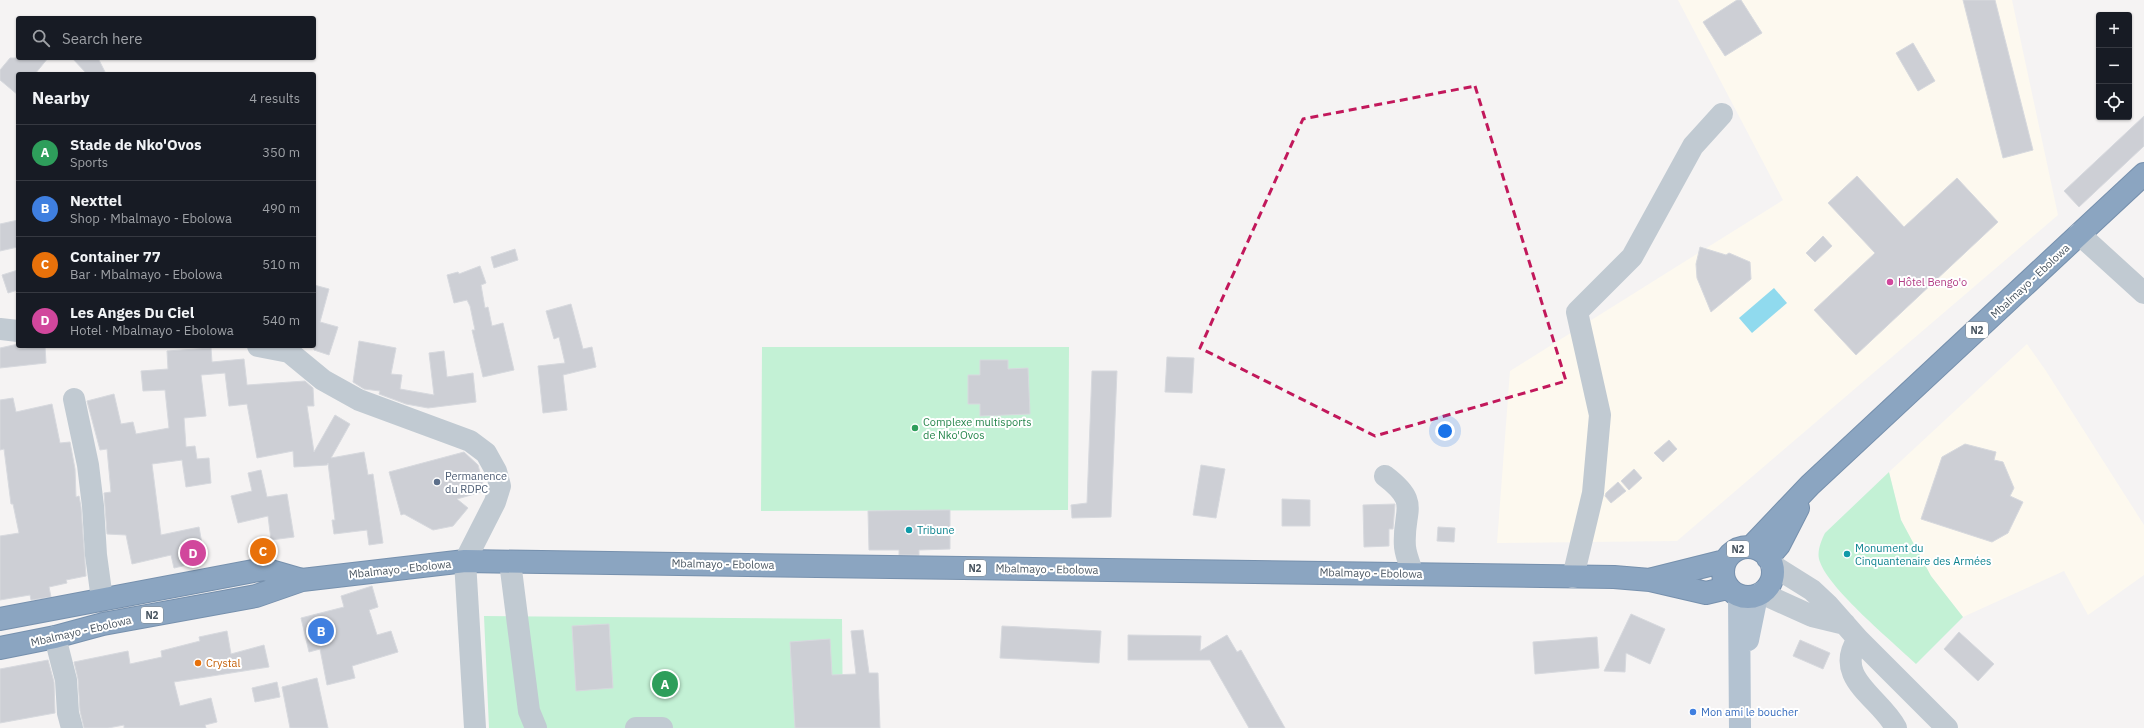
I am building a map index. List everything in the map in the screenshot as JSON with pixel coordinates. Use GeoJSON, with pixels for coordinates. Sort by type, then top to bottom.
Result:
{"type":"FeatureCollection","features":[{"type":"Feature","properties":{"kind":"highway","name":"Mbalmayo - Ebolowa"},"geometry":{"type":"LineString","coordinates":[[1764,557],[1779,545],[1810,485],[2144,174]]}},
{"type":"Feature","properties":{"kind":"highway","name":"Mbalmayo - Ebolowa"},"geometry":{"type":"LineString","coordinates":[[0,648],[55,637],[103,624],[256,596],[302,580],[465,561],[1573,577],[1650,580],[1706,593],[1746,593],[1771,582],[1764,557],[1744,547],[1733,552],[1725,561],[1650,580]]}},
{"type":"Feature","properties":{"kind":"highway","name":"N2"},"geometry":{"type":"LineString","coordinates":[[1725,561],[1722,574],[1746,593]]}},
{"type":"Feature","properties":{"kind":"highway","name":"Mbalmayo - Ebolowa"},"geometry":{"type":"LineString","coordinates":[[0,620],[102,599],[264,569],[302,580]]}},
{"type":"Feature","properties":{"kind":"main road"},"geometry":{"type":"LineString","coordinates":[[1740,728],[1740,678],[1746,593]]}},
{"type":"Feature","properties":{"kind":"street"},"geometry":{"type":"LineString","coordinates":[[1573,577],[1593,493],[1600,415],[1577,312],[1632,257],[1694,146],[1722,114]]}},
{"type":"Feature","properties":{"kind":"street"},"geometry":{"type":"LineString","coordinates":[[2079,234],[2144,293]]}},
{"type":"Feature","properties":{"kind":"street"},"geometry":{"type":"LineString","coordinates":[[0,329],[16,331]]}},
{"type":"Feature","properties":{"kind":"street"},"geometry":{"type":"LineString","coordinates":[[268,348],[288,352],[339,390],[359,400],[470,442],[486,453],[496,471],[500,486],[495,502],[465,561],[475,728]]}},
{"type":"Feature","properties":{"kind":"street"},"geometry":{"type":"LineString","coordinates":[[74,398],[89,472],[96,555],[102,599]]}},
{"type":"Feature","properties":{"kind":"street"},"geometry":{"type":"LineString","coordinates":[[1385,476],[1397,485],[1407,497],[1408,513],[1405,548],[1413,574]]}},
{"type":"Feature","properties":{"kind":"street"},"geometry":{"type":"LineString","coordinates":[[1764,557],[1812,590],[1947,728]]}},
{"type":"Feature","properties":{"kind":"street"},"geometry":{"type":"LineString","coordinates":[[510,562],[529,710],[536,728]]}},
{"type":"Feature","properties":{"kind":"street"},"geometry":{"type":"LineString","coordinates":[[1746,593],[1852,631]]}},
{"type":"Feature","properties":{"kind":"street"},"geometry":{"type":"LineString","coordinates":[[1852,631],[1850,669],[1856,679],[1896,728]]}},
{"type":"Feature","properties":{"kind":"street"},"geometry":{"type":"LineString","coordinates":[[55,637],[66,680],[68,713],[72,728]]}},
{"type":"Feature","properties":{"kind":"street"},"geometry":{"type":"LineString","coordinates":[[636,728],[662,728]]}},
{"type":"Feature","properties":{"kind":"highlighted area"},"geometry":{"type":"Polygon","coordinates":[[[1475,86],[1566,381],[1375,436],[1200,348],[1303,119],[1475,86]]]}},
{"type":"Feature","properties":{"kind":"shaded area"},"geometry":{"type":"Polygon","coordinates":[[[1678,0],[2012,0],[2058,215],[1677,541],[1497,543],[1510,371],[1783,200],[1678,0]]]}},
{"type":"Feature","properties":{"kind":"shaded area"},"geometry":{"type":"Polygon","coordinates":[[[2027,344],[2046,371],[2144,525],[2144,575],[2088,615],[2064,571],[1963,617],[1931,576],[1901,520],[1889,472],[2027,344]]]}},
{"type":"Feature","properties":{"kind":"green space","name":"Complexe multisports de Nko'Ovos"},"geometry":{"type":"Polygon","coordinates":[[[762,347],[1069,347],[1068,510],[761,511],[762,347]]]}},
{"type":"Feature","properties":{"kind":"green space"},"geometry":{"type":"Polygon","coordinates":[[[1889,472],[1901,520],[1931,576],[1963,617],[1916,664],[1848,600],[1826,573],[1819,558],[1820,547],[1825,533],[1889,472]]]}},
{"type":"Feature","properties":{"kind":"green space"},"geometry":{"type":"Polygon","coordinates":[[[484,616],[842,619],[843,728],[489,728],[484,616]]]}},
{"type":"Feature","properties":{"kind":"water"},"geometry":{"type":"Polygon","coordinates":[[[1774,288],[1787,303],[1752,333],[1739,318],[1774,288]]]}},
{"type":"Feature","properties":{"kind":"building"},"geometry":{"type":"Polygon","coordinates":[[[1737,0],[1741,0],[1762,33],[1725,56],[1703,22],[1737,0]]]}},
{"type":"Feature","properties":{"kind":"building"},"geometry":{"type":"Polygon","coordinates":[[[1963,0],[1995,0],[2033,150],[2003,158],[1963,0]]]}},
{"type":"Feature","properties":{"kind":"building"},"geometry":{"type":"Polygon","coordinates":[[[1913,43],[1935,81],[1918,91],[1896,53],[1913,43]]]}},
{"type":"Feature","properties":{"kind":"building"},"geometry":{"type":"Polygon","coordinates":[[[10,58],[16,58],[16,60],[46,60],[37,72],[16,72],[16,93],[0,80],[0,70],[10,58]]]}},
{"type":"Feature","properties":{"kind":"building"},"geometry":{"type":"Polygon","coordinates":[[[74,60],[99,60],[105,72],[85,72],[74,60]]]}},
{"type":"Feature","properties":{"kind":"building"},"geometry":{"type":"Polygon","coordinates":[[[2144,116],[2144,146],[2079,207],[2064,191],[2144,116]]]}},
{"type":"Feature","properties":{"kind":"building","name":"Hôtel Bengo'o"},"geometry":{"type":"Polygon","coordinates":[[[1857,176],[1904,227],[1957,178],[1998,222],[1856,355],[1814,310],[1875,253],[1828,203],[1857,176]]]}},
{"type":"Feature","properties":{"kind":"building"},"geometry":{"type":"Polygon","coordinates":[[[16,220],[16,247],[0,251],[0,224],[16,220]]]}},
{"type":"Feature","properties":{"kind":"building"},"geometry":{"type":"Polygon","coordinates":[[[1823,236],[1832,246],[1815,262],[1806,253],[1823,236]]]}},
{"type":"Feature","properties":{"kind":"building"},"geometry":{"type":"Polygon","coordinates":[[[1700,247],[1726,255],[1729,253],[1750,262],[1751,279],[1711,312],[1697,278],[1696,264],[1700,247]]]}},
{"type":"Feature","properties":{"kind":"building"},"geometry":{"type":"Polygon","coordinates":[[[515,249],[518,260],[494,268],[491,257],[515,249]]]}},
{"type":"Feature","properties":{"kind":"building"},"geometry":{"type":"Polygon","coordinates":[[[480,266],[486,283],[481,285],[485,308],[488,307],[492,326],[503,323],[514,370],[483,377],[472,330],[475,330],[470,306],[467,300],[454,303],[447,275],[458,272],[459,274],[480,266]]]}},
{"type":"Feature","properties":{"kind":"building"},"geometry":{"type":"Polygon","coordinates":[[[16,271],[16,291],[8,293],[2,275],[16,271]]]}},
{"type":"Feature","properties":{"kind":"building"},"geometry":{"type":"Polygon","coordinates":[[[316,286],[329,289],[320,322],[338,327],[329,355],[314,350],[314,348],[316,348],[316,286]]]}},
{"type":"Feature","properties":{"kind":"building"},"geometry":{"type":"Polygon","coordinates":[[[571,304],[583,349],[592,347],[596,367],[563,375],[567,410],[543,413],[538,366],[565,363],[559,337],[554,339],[546,311],[571,304]]]}},
{"type":"Feature","properties":{"kind":"building"},"geometry":{"type":"Polygon","coordinates":[[[359,341],[396,348],[391,374],[402,375],[400,389],[434,395],[429,353],[444,351],[447,377],[473,373],[476,402],[428,408],[406,404],[379,394],[380,391],[364,389],[353,382],[359,341]]]}},
{"type":"Feature","properties":{"kind":"building"},"geometry":{"type":"Polygon","coordinates":[[[16,344],[16,348],[18,349],[45,348],[46,363],[0,368],[0,348],[16,344]]]}},
{"type":"Feature","properties":{"kind":"building"},"geometry":{"type":"Polygon","coordinates":[[[211,348],[212,362],[244,359],[247,385],[305,381],[313,388],[314,406],[307,406],[314,452],[335,415],[350,424],[331,458],[364,452],[368,475],[373,474],[383,543],[369,545],[367,530],[334,534],[332,520],[335,520],[328,463],[327,465],[294,467],[293,451],[257,458],[247,404],[229,406],[225,373],[201,375],[206,416],[184,418],[186,447],[195,446],[197,459],[209,458],[211,483],[186,487],[182,460],[152,464],[161,535],[199,527],[205,561],[174,568],[171,555],[132,564],[126,535],[107,534],[104,493],[111,492],[107,449],[100,450],[87,401],[114,394],[121,424],[133,422],[136,434],[169,428],[165,390],[143,391],[141,371],[168,369],[167,351],[211,348]]]}},
{"type":"Feature","properties":{"kind":"building"},"geometry":{"type":"Polygon","coordinates":[[[1167,357],[1194,358],[1192,393],[1165,392],[1167,357]]]}},
{"type":"Feature","properties":{"kind":"building"},"geometry":{"type":"Polygon","coordinates":[[[980,360],[1008,360],[1008,369],[1028,368],[1030,414],[980,416],[980,404],[968,404],[968,375],[980,375],[980,360]]]}},
{"type":"Feature","properties":{"kind":"building"},"geometry":{"type":"Polygon","coordinates":[[[1092,371],[1117,371],[1111,517],[1072,518],[1071,505],[1087,503],[1092,371]]]}},
{"type":"Feature","properties":{"kind":"building"},"geometry":{"type":"Polygon","coordinates":[[[13,398],[16,412],[52,404],[60,443],[70,442],[75,469],[76,497],[79,496],[81,507],[86,576],[66,580],[67,583],[49,587],[51,597],[31,600],[30,595],[0,600],[0,536],[19,533],[13,504],[11,504],[4,449],[0,450],[0,400],[13,398]]]}},
{"type":"Feature","properties":{"kind":"building"},"geometry":{"type":"Polygon","coordinates":[[[1669,440],[1677,449],[1663,462],[1654,453],[1669,440]]]}},
{"type":"Feature","properties":{"kind":"building"},"geometry":{"type":"Polygon","coordinates":[[[1965,444],[1996,452],[1994,460],[2003,462],[2014,488],[2010,496],[2023,502],[2008,533],[1992,542],[1921,519],[1942,457],[1965,444]]]}},
{"type":"Feature","properties":{"kind":"building","name":"Permanence du RDPC"},"geometry":{"type":"Polygon","coordinates":[[[464,452],[478,465],[485,491],[457,499],[468,508],[453,526],[433,530],[404,514],[401,515],[389,472],[464,452]]]}},
{"type":"Feature","properties":{"kind":"building"},"geometry":{"type":"Polygon","coordinates":[[[1201,465],[1225,469],[1216,518],[1193,515],[1201,465]]]}},
{"type":"Feature","properties":{"kind":"building"},"geometry":{"type":"Polygon","coordinates":[[[1634,469],[1642,478],[1629,490],[1621,481],[1634,469]]]}},
{"type":"Feature","properties":{"kind":"building"},"geometry":{"type":"Polygon","coordinates":[[[261,470],[267,497],[287,494],[294,537],[271,540],[268,516],[238,523],[231,496],[252,491],[248,473],[261,470]]]}},
{"type":"Feature","properties":{"kind":"building"},"geometry":{"type":"Polygon","coordinates":[[[1618,482],[1626,491],[1611,503],[1605,496],[1606,493],[1618,482]]]}},
{"type":"Feature","properties":{"kind":"building"},"geometry":{"type":"Polygon","coordinates":[[[1282,499],[1310,500],[1310,526],[1282,526],[1282,499]]]}},
{"type":"Feature","properties":{"kind":"building"},"geometry":{"type":"Polygon","coordinates":[[[1395,504],[1393,529],[1389,529],[1389,546],[1364,547],[1363,505],[1395,504]]]}},
{"type":"Feature","properties":{"kind":"building","name":"Tribune"},"geometry":{"type":"Polygon","coordinates":[[[950,510],[950,549],[919,550],[919,555],[899,555],[899,550],[869,550],[868,511],[950,510]]]}},
{"type":"Feature","properties":{"kind":"building"},"geometry":{"type":"Polygon","coordinates":[[[1438,527],[1455,528],[1454,542],[1437,541],[1438,527]]]}},
{"type":"Feature","properties":{"kind":"building"},"geometry":{"type":"Polygon","coordinates":[[[372,586],[378,607],[369,610],[377,635],[391,631],[398,652],[352,666],[355,678],[327,685],[320,649],[309,652],[301,618],[344,607],[341,596],[372,586]]]}},
{"type":"Feature","properties":{"kind":"building"},"geometry":{"type":"Polygon","coordinates":[[[1631,614],[1665,629],[1650,664],[1626,653],[1625,672],[1604,671],[1631,614]]]}},
{"type":"Feature","properties":{"kind":"building"},"geometry":{"type":"Polygon","coordinates":[[[609,624],[613,688],[576,691],[572,626],[609,624]]]}},
{"type":"Feature","properties":{"kind":"building"},"geometry":{"type":"Polygon","coordinates":[[[1002,626],[1101,631],[1099,663],[1000,658],[1002,626]]]}},
{"type":"Feature","properties":{"kind":"building"},"geometry":{"type":"Polygon","coordinates":[[[863,630],[869,673],[878,673],[880,728],[795,728],[790,642],[830,639],[832,675],[856,674],[851,631],[863,630]]]}},
{"type":"Feature","properties":{"kind":"building"},"geometry":{"type":"Polygon","coordinates":[[[227,631],[231,654],[264,645],[269,667],[174,682],[180,706],[211,698],[217,722],[205,725],[206,728],[124,728],[124,725],[108,728],[84,728],[80,711],[78,679],[74,662],[128,651],[130,664],[162,657],[161,651],[200,641],[199,637],[227,631]]]}},
{"type":"Feature","properties":{"kind":"building"},"geometry":{"type":"Polygon","coordinates":[[[1959,632],[1994,664],[1978,681],[1944,649],[1959,632]]]}},
{"type":"Feature","properties":{"kind":"building"},"geometry":{"type":"Polygon","coordinates":[[[1128,635],[1201,636],[1200,651],[1227,635],[1237,652],[1241,650],[1285,728],[1249,728],[1210,660],[1128,660],[1128,635]]]}},
{"type":"Feature","properties":{"kind":"building"},"geometry":{"type":"Polygon","coordinates":[[[1597,637],[1599,668],[1535,674],[1533,642],[1597,637]]]}},
{"type":"Feature","properties":{"kind":"building"},"geometry":{"type":"Polygon","coordinates":[[[1800,640],[1830,653],[1823,669],[1793,656],[1800,640]]]}},
{"type":"Feature","properties":{"kind":"building"},"geometry":{"type":"Polygon","coordinates":[[[48,660],[54,682],[55,713],[0,723],[0,669],[48,660]]]}},
{"type":"Feature","properties":{"kind":"building"},"geometry":{"type":"Polygon","coordinates":[[[317,678],[328,728],[290,728],[282,687],[317,678]]]}},
{"type":"Feature","properties":{"kind":"building"},"geometry":{"type":"Polygon","coordinates":[[[277,682],[280,697],[255,702],[252,688],[277,682]]]}},
{"type":"Feature","properties":{"kind":"place","name":"Hôtel Bengo'o"},"geometry":{"type":"Point","coordinates":[1890,282]}},
{"type":"Feature","properties":{"kind":"place","name":"Complexe multisports de Nko'Ovos"},"geometry":{"type":"Point","coordinates":[915,428]}},
{"type":"Feature","properties":{"kind":"place","name":"Permanence du RDPC"},"geometry":{"type":"Point","coordinates":[437,482]}},
{"type":"Feature","properties":{"kind":"place","name":"Tribune"},"geometry":{"type":"Point","coordinates":[909,530]}},
{"type":"Feature","properties":{"kind":"place","name":"Container 77"},"geometry":{"type":"Point","coordinates":[263,551]}},
{"type":"Feature","properties":{"kind":"place","name":"Les Anges Du Ciel"},"geometry":{"type":"Point","coordinates":[193,553]}},
{"type":"Feature","properties":{"kind":"place","name":"Monument du Cinquantenaire des Armées"},"geometry":{"type":"Point","coordinates":[1847,554]}},
{"type":"Feature","properties":{"kind":"place","name":"Nexttel"},"geometry":{"type":"Point","coordinates":[321,631]}},
{"type":"Feature","properties":{"kind":"place","name":"Crystal"},"geometry":{"type":"Point","coordinates":[198,663]}},
{"type":"Feature","properties":{"kind":"place","name":"Stade de Nko'Ovos"},"geometry":{"type":"Point","coordinates":[665,684]}},
{"type":"Feature","properties":{"kind":"place","name":"Mon ami le boucher"},"geometry":{"type":"Point","coordinates":[1693,712]}}]}
